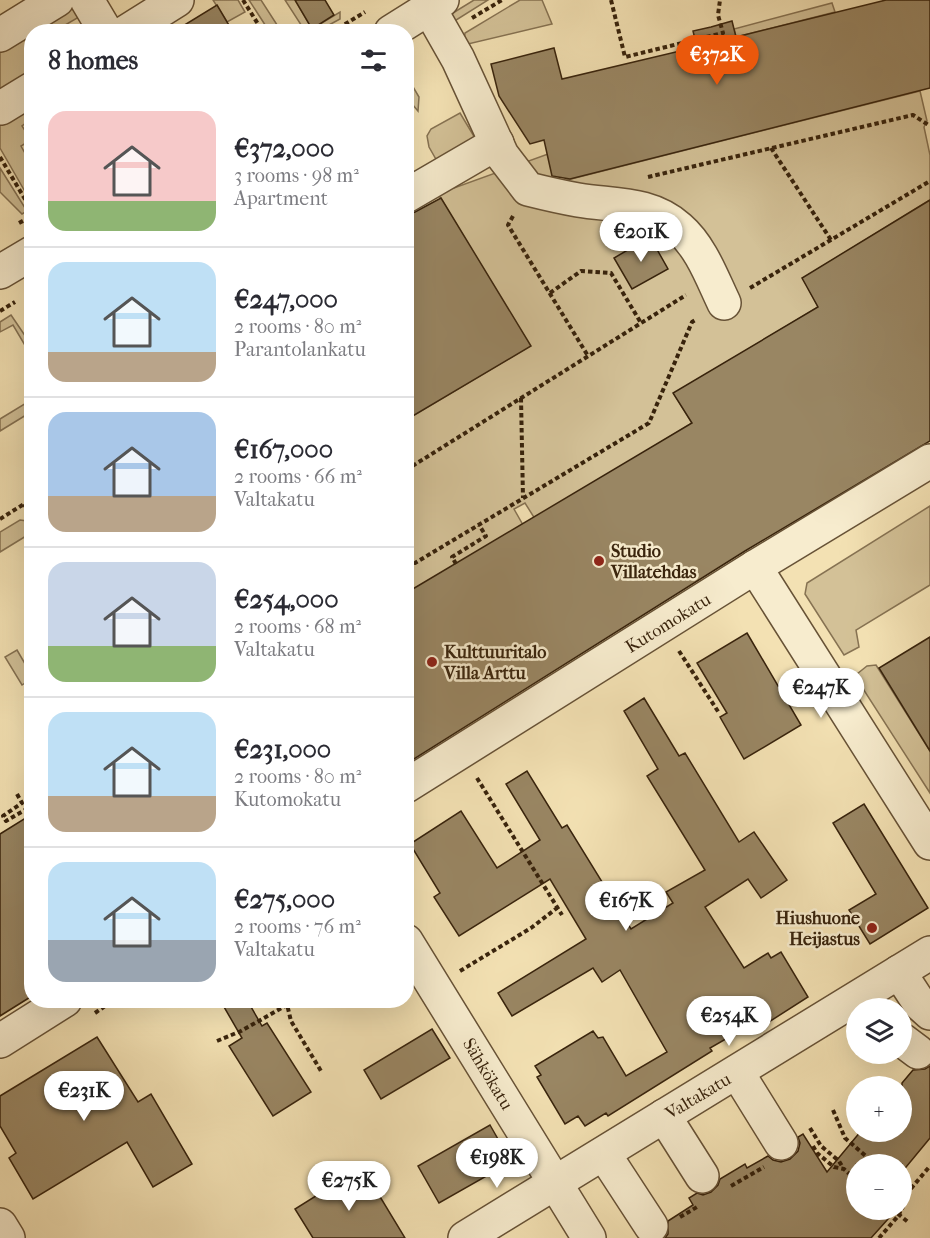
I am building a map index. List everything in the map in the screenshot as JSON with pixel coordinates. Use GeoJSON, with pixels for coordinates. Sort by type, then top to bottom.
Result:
{"type":"FeatureCollection","features":[{"type":"Feature","properties":{"kind":"street"},"geometry":{"type":"LineString","coordinates":[[0,35],[57,0]]}},
{"type":"Feature","properties":{"kind":"street"},"geometry":{"type":"LineString","coordinates":[[87,0],[101,24]]}},
{"type":"Feature","properties":{"kind":"street"},"geometry":{"type":"LineString","coordinates":[[139,24],[177,0]]}},
{"type":"Feature","properties":{"kind":"street"},"geometry":{"type":"LineString","coordinates":[[383,19],[436,4],[458,59],[502,155],[528,189],[579,200],[637,206],[662,215],[681,229],[700,254],[718,291]]}},
{"type":"Feature","properties":{"kind":"street"},"geometry":{"type":"LineString","coordinates":[[2,108],[24,94]]}},
{"type":"Feature","properties":{"kind":"street"},"geometry":{"type":"LineString","coordinates":[[414,191],[497,143]]}},
{"type":"Feature","properties":{"kind":"street"},"geometry":{"type":"LineString","coordinates":[[0,272],[24,258]]}},
{"type":"Feature","properties":{"kind":"street","name":"Kutomokatu"},"geometry":{"type":"LineString","coordinates":[[414,781],[755,567],[930,461]]}},
{"type":"Feature","properties":{"kind":"street"},"geometry":{"type":"LineString","coordinates":[[755,567],[930,843]]}},
{"type":"Feature","properties":{"kind":"street","name":"Valtakatu"},"geometry":{"type":"LineString","coordinates":[[465,1238],[930,953]]}},
{"type":"Feature","properties":{"kind":"street","name":"Sähkökatu"},"geometry":{"type":"LineString","coordinates":[[414,954],[589,1238]]}},
{"type":"Feature","properties":{"kind":"street"},"geometry":{"type":"LineString","coordinates":[[899,972],[920,1004],[930,1013]]}},
{"type":"Feature","properties":{"kind":"street"},"geometry":{"type":"LineString","coordinates":[[0,1041],[52,1008]]}},
{"type":"Feature","properties":{"kind":"street"},"geometry":{"type":"LineString","coordinates":[[737,1072],[786,1149]]}},
{"type":"Feature","properties":{"kind":"street"},"geometry":{"type":"LineString","coordinates":[[664,1116],[712,1189]]}},
{"type":"Feature","properties":{"kind":"street"},"geometry":{"type":"LineString","coordinates":[[604,1154],[664,1223]]}},
{"type":"Feature","properties":{"kind":"street"},"geometry":{"type":"LineString","coordinates":[[0,1225],[8,1238]]}},
{"type":"Feature","properties":{"kind":"path"},"geometry":{"type":"LineString","coordinates":[[243,0],[258,24]]}},
{"type":"Feature","properties":{"kind":"path"},"geometry":{"type":"LineString","coordinates":[[611,0],[625,57],[723,33]]}},
{"type":"Feature","properties":{"kind":"path"},"geometry":{"type":"LineString","coordinates":[[721,0],[718,15],[725,39]]}},
{"type":"Feature","properties":{"kind":"path"},"geometry":{"type":"LineString","coordinates":[[363,24],[383,19]]}},
{"type":"Feature","properties":{"kind":"path"},"geometry":{"type":"LineString","coordinates":[[704,38],[706,44]]}},
{"type":"Feature","properties":{"kind":"path"},"geometry":{"type":"LineString","coordinates":[[644,178],[914,114],[930,126]]}},
{"type":"Feature","properties":{"kind":"path"},"geometry":{"type":"LineString","coordinates":[[771,148],[831,240]]}},
{"type":"Feature","properties":{"kind":"path"},"geometry":{"type":"LineString","coordinates":[[0,157],[24,198]]}},
{"type":"Feature","properties":{"kind":"path"},"geometry":{"type":"LineString","coordinates":[[414,465],[641,322],[718,291],[831,240],[930,181]]}},
{"type":"Feature","properties":{"kind":"path"},"geometry":{"type":"LineString","coordinates":[[528,189],[507,225],[588,356]]}},
{"type":"Feature","properties":{"kind":"path"},"geometry":{"type":"LineString","coordinates":[[550,293],[581,271],[611,273],[641,322]]}},
{"type":"Feature","properties":{"kind":"path"},"geometry":{"type":"LineString","coordinates":[[414,561],[415,563],[520,502],[649,423],[692,322],[718,291]]}},
{"type":"Feature","properties":{"kind":"path"},"geometry":{"type":"LineString","coordinates":[[520,502],[521,398]]}},
{"type":"Feature","properties":{"kind":"path"},"geometry":{"type":"LineString","coordinates":[[0,519],[24,504]]}},
{"type":"Feature","properties":{"kind":"path"},"geometry":{"type":"LineString","coordinates":[[456,564],[452,557],[486,536],[479,525]]}},
{"type":"Feature","properties":{"kind":"path"},"geometry":{"type":"LineString","coordinates":[[680,651],[719,713]]}},
{"type":"Feature","properties":{"kind":"path"},"geometry":{"type":"LineString","coordinates":[[477,777],[562,915]]}},
{"type":"Feature","properties":{"kind":"path"},"geometry":{"type":"LineString","coordinates":[[17,794],[22,803],[3,816],[6,821],[24,811]]}},
{"type":"Feature","properties":{"kind":"path"},"geometry":{"type":"LineString","coordinates":[[442,999],[460,971],[531,928],[557,908]]}},
{"type":"Feature","properties":{"kind":"path"},"geometry":{"type":"LineString","coordinates":[[217,1041],[242,1031],[279,1008]]}},
{"type":"Feature","properties":{"kind":"path"},"geometry":{"type":"LineString","coordinates":[[288,1008],[291,1021],[321,1071]]}},
{"type":"Feature","properties":{"kind":"path"},"geometry":{"type":"LineString","coordinates":[[833,1110],[845,1138],[863,1154]]}},
{"type":"Feature","properties":{"kind":"path"},"geometry":{"type":"LineString","coordinates":[[817,1138],[821,1146],[839,1161],[844,1169]]}},
{"type":"Feature","properties":{"kind":"path"},"geometry":{"type":"LineString","coordinates":[[664,1223],[712,1189],[786,1149],[817,1153],[834,1167],[844,1169]]}},
{"type":"Feature","properties":{"kind":"path"},"geometry":{"type":"LineString","coordinates":[[912,1187],[930,1166]]}},
{"type":"Feature","properties":{"kind":"path"},"geometry":{"type":"LineString","coordinates":[[879,1238],[895,1220]]}},
{"type":"Feature","properties":{"kind":"shaded area"},"geometry":{"type":"Polygon","coordinates":[[[71,0],[79,17],[67,24],[31,24],[71,0]]]}},
{"type":"Feature","properties":{"kind":"shaded area"},"geometry":{"type":"Polygon","coordinates":[[[213,0],[238,0],[245,12],[227,22],[213,0]]]}},
{"type":"Feature","properties":{"kind":"shaded area"},"geometry":{"type":"Polygon","coordinates":[[[249,0],[261,0],[276,24],[264,24],[249,0]]]}},
{"type":"Feature","properties":{"kind":"shaded area"},"geometry":{"type":"Polygon","coordinates":[[[285,0],[295,0],[309,24],[300,24],[285,0]]]}},
{"type":"Feature","properties":{"kind":"shaded area"},"geometry":{"type":"Polygon","coordinates":[[[474,0],[488,0],[453,22],[448,16],[474,0]]]}},
{"type":"Feature","properties":{"kind":"shaded area"},"geometry":{"type":"Polygon","coordinates":[[[520,0],[542,0],[552,24],[468,44],[464,41],[465,33],[520,0]]]}},
{"type":"Feature","properties":{"kind":"shaded area"},"geometry":{"type":"Polygon","coordinates":[[[832,3],[835,12],[736,37],[734,29],[832,3]]]}},
{"type":"Feature","properties":{"kind":"shaded area"},"geometry":{"type":"Polygon","coordinates":[[[340,12],[340,19],[331,24],[320,24],[340,12]]]}},
{"type":"Feature","properties":{"kind":"shaded area"},"geometry":{"type":"Polygon","coordinates":[[[24,28],[24,89],[0,103],[0,43],[24,28]]]}},
{"type":"Feature","properties":{"kind":"shaded area"},"geometry":{"type":"Polygon","coordinates":[[[414,89],[419,97],[418,111],[414,106],[414,89]]]}},
{"type":"Feature","properties":{"kind":"shaded area"},"geometry":{"type":"Polygon","coordinates":[[[920,91],[927,121],[924,127],[930,155],[930,200],[803,278],[818,307],[674,394],[692,423],[535,519],[525,503],[514,509],[523,525],[414,589],[414,415],[530,346],[438,194],[446,188],[454,188],[548,154],[555,183],[920,91]]]}},
{"type":"Feature","properties":{"kind":"shaded area"},"geometry":{"type":"Polygon","coordinates":[[[24,111],[22,126],[24,144],[21,146],[24,151],[24,190],[0,148],[0,119],[24,111]]]}},
{"type":"Feature","properties":{"kind":"shaded area"},"geometry":{"type":"Polygon","coordinates":[[[460,113],[475,138],[437,161],[429,147],[427,136],[431,129],[460,113]]]}},
{"type":"Feature","properties":{"kind":"shaded area"},"geometry":{"type":"Polygon","coordinates":[[[0,168],[24,206],[24,213],[22,214],[0,192],[0,168]]]}},
{"type":"Feature","properties":{"kind":"shaded area"},"geometry":{"type":"Polygon","coordinates":[[[11,315],[24,334],[24,344],[13,325],[0,332],[0,322],[11,315]]]}},
{"type":"Feature","properties":{"kind":"shaded area"},"geometry":{"type":"Polygon","coordinates":[[[24,404],[24,416],[0,431],[0,419],[24,404]]]}},
{"type":"Feature","properties":{"kind":"shaded area"},"geometry":{"type":"Polygon","coordinates":[[[930,506],[930,585],[856,630],[859,647],[844,655],[805,594],[807,583],[930,506]]]}},
{"type":"Feature","properties":{"kind":"shaded area"},"geometry":{"type":"Polygon","coordinates":[[[20,520],[24,521],[24,537],[0,552],[0,532],[20,520]]]}},
{"type":"Feature","properties":{"kind":"shaded area"},"geometry":{"type":"Polygon","coordinates":[[[17,650],[24,662],[24,684],[22,685],[5,657],[17,650]]]}},
{"type":"Feature","properties":{"kind":"shaded area"},"geometry":{"type":"Polygon","coordinates":[[[876,665],[930,751],[930,793],[858,681],[857,674],[867,666],[876,665]]]}},
{"type":"Feature","properties":{"kind":"building"},"geometry":{"type":"Polygon","coordinates":[[[295,0],[325,0],[334,15],[320,24],[309,24],[295,0]]]}},
{"type":"Feature","properties":{"kind":"building"},"geometry":{"type":"Polygon","coordinates":[[[886,0],[930,0],[930,88],[570,179],[552,176],[544,140],[530,144],[499,96],[491,64],[554,48],[562,79],[697,47],[693,31],[732,21],[736,37],[886,0]]]}},
{"type":"Feature","properties":{"kind":"building"},"geometry":{"type":"Polygon","coordinates":[[[217,5],[228,24],[186,24],[217,5]]]}},
{"type":"Feature","properties":{"kind":"building"},"geometry":{"type":"Polygon","coordinates":[[[441,198],[531,346],[414,415],[414,212],[441,198]]]}},
{"type":"Feature","properties":{"kind":"building"},"geometry":{"type":"Polygon","coordinates":[[[930,200],[930,441],[745,551],[414,759],[414,588],[692,423],[673,393],[818,307],[802,278],[930,200]]]}},
{"type":"Feature","properties":{"kind":"building"},"geometry":{"type":"Polygon","coordinates":[[[650,237],[668,269],[632,289],[614,258],[650,237]]]}},
{"type":"Feature","properties":{"kind":"building"},"geometry":{"type":"Polygon","coordinates":[[[747,633],[801,725],[744,759],[720,717],[727,713],[697,663],[747,633]]]}},
{"type":"Feature","properties":{"kind":"building"},"geometry":{"type":"Polygon","coordinates":[[[930,637],[930,751],[879,668],[930,637]]]}},
{"type":"Feature","properties":{"kind":"building"},"geometry":{"type":"Polygon","coordinates":[[[644,698],[679,756],[685,753],[739,842],[754,832],[787,880],[761,898],[748,879],[705,907],[744,968],[768,953],[771,958],[781,952],[808,997],[761,1027],[757,1021],[710,1048],[712,1051],[608,1116],[606,1113],[585,1126],[578,1116],[565,1124],[537,1077],[541,1075],[535,1066],[593,1031],[598,1038],[603,1037],[626,1076],[667,1052],[620,970],[602,982],[593,968],[512,1016],[498,993],[586,939],[550,879],[459,936],[434,897],[440,893],[414,851],[414,841],[461,811],[497,868],[540,840],[506,784],[527,771],[562,828],[567,825],[631,929],[673,903],[666,892],[705,870],[647,776],[658,769],[624,711],[644,698]]]}},
{"type":"Feature","properties":{"kind":"building"},"geometry":{"type":"Polygon","coordinates":[[[864,804],[928,908],[870,944],[849,910],[876,894],[833,823],[864,804]]]}},
{"type":"Feature","properties":{"kind":"building"},"geometry":{"type":"Polygon","coordinates":[[[24,819],[24,1001],[0,1016],[0,834],[24,819]]]}},
{"type":"Feature","properties":{"kind":"building"},"geometry":{"type":"Polygon","coordinates":[[[225,1008],[252,1008],[262,1026],[267,1023],[311,1092],[273,1116],[229,1046],[242,1038],[225,1008]]]}},
{"type":"Feature","properties":{"kind":"building"},"geometry":{"type":"Polygon","coordinates":[[[432,1029],[450,1058],[381,1099],[364,1070],[432,1029]]]}},
{"type":"Feature","properties":{"kind":"building"},"geometry":{"type":"Polygon","coordinates":[[[97,1037],[138,1102],[151,1094],[192,1164],[153,1187],[127,1142],[33,1199],[9,1158],[16,1153],[0,1126],[0,1096],[97,1037]]]}},
{"type":"Feature","properties":{"kind":"building"},"geometry":{"type":"Polygon","coordinates":[[[930,1066],[930,1138],[912,1160],[912,1154],[846,1154],[846,1220],[887,1220],[871,1238],[665,1238],[668,1234],[668,1221],[693,1205],[689,1198],[697,1193],[703,1195],[711,1192],[720,1179],[745,1164],[747,1168],[768,1156],[781,1162],[790,1159],[798,1151],[800,1143],[798,1137],[803,1134],[827,1172],[852,1142],[912,1142],[912,1076],[908,1076],[913,1070],[930,1066]]]}},
{"type":"Feature","properties":{"kind":"building"},"geometry":{"type":"Polygon","coordinates":[[[490,1125],[511,1162],[439,1203],[418,1166],[490,1125]]]}},
{"type":"Feature","properties":{"kind":"building"},"geometry":{"type":"Polygon","coordinates":[[[362,1167],[405,1238],[313,1238],[295,1209],[362,1167]]]}},
{"type":"Feature","properties":{"kind":"place","name":"Studio Villatehdas"},"geometry":{"type":"Point","coordinates":[599,561]}},
{"type":"Feature","properties":{"kind":"place","name":"Kulttuuritalo Villa Arttu"},"geometry":{"type":"Point","coordinates":[432,662]}},
{"type":"Feature","properties":{"kind":"place","name":"Hiushuone Heijastus"},"geometry":{"type":"Point","coordinates":[872,928]}}]}
